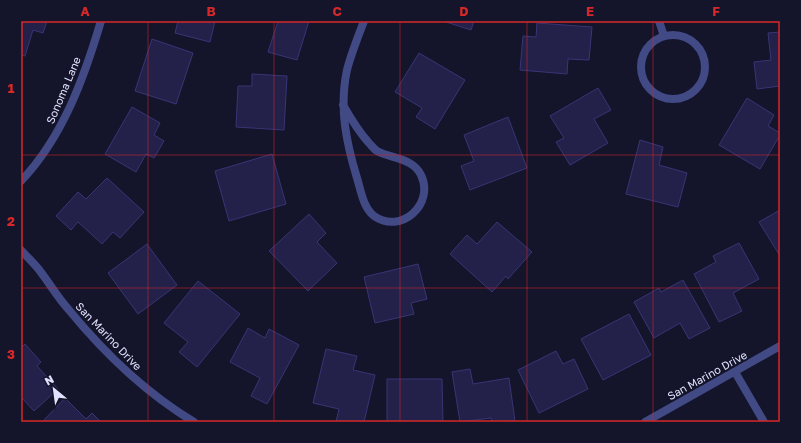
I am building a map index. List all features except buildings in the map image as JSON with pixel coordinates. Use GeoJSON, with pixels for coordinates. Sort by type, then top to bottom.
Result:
{"type":"FeatureCollection","features":[{"type":"Feature","properties":{"kind":"street","name":"Sonoma Lane"},"geometry":{"type":"LineString","coordinates":[[21,181],[55,137],[74,99],[101,21]]}},
{"type":"Feature","properties":{"kind":"street"},"geometry":{"type":"LineString","coordinates":[[343,105],[357,131],[376,151],[412,164],[421,174],[425,188],[423,202],[414,214],[402,220],[388,222],[374,216],[365,205],[348,147],[343,105],[347,70],[364,21]]}},
{"type":"Feature","properties":{"kind":"street"},"geometry":{"type":"LineString","coordinates":[[659,21],[664,36]]}},
{"type":"Feature","properties":{"kind":"street"},"geometry":{"type":"LineString","coordinates":[[674,35],[693,41],[700,48],[704,58],[704,78],[699,86],[682,98],[671,99],[660,96],[651,90],[644,81],[641,70],[642,59],[647,49],[654,41],[664,36],[674,35]]}},
{"type":"Feature","properties":{"kind":"street","name":"San Marino Drive"},"geometry":{"type":"LineString","coordinates":[[21,250],[39,269],[68,310],[100,346],[129,374],[172,408],[194,422]]}},
{"type":"Feature","properties":{"kind":"street","name":"San Marino Drive"},"geometry":{"type":"LineString","coordinates":[[645,422],[780,346]]}},
{"type":"Feature","properties":{"kind":"street"},"geometry":{"type":"LineString","coordinates":[[735,372],[764,422]]}}]}
